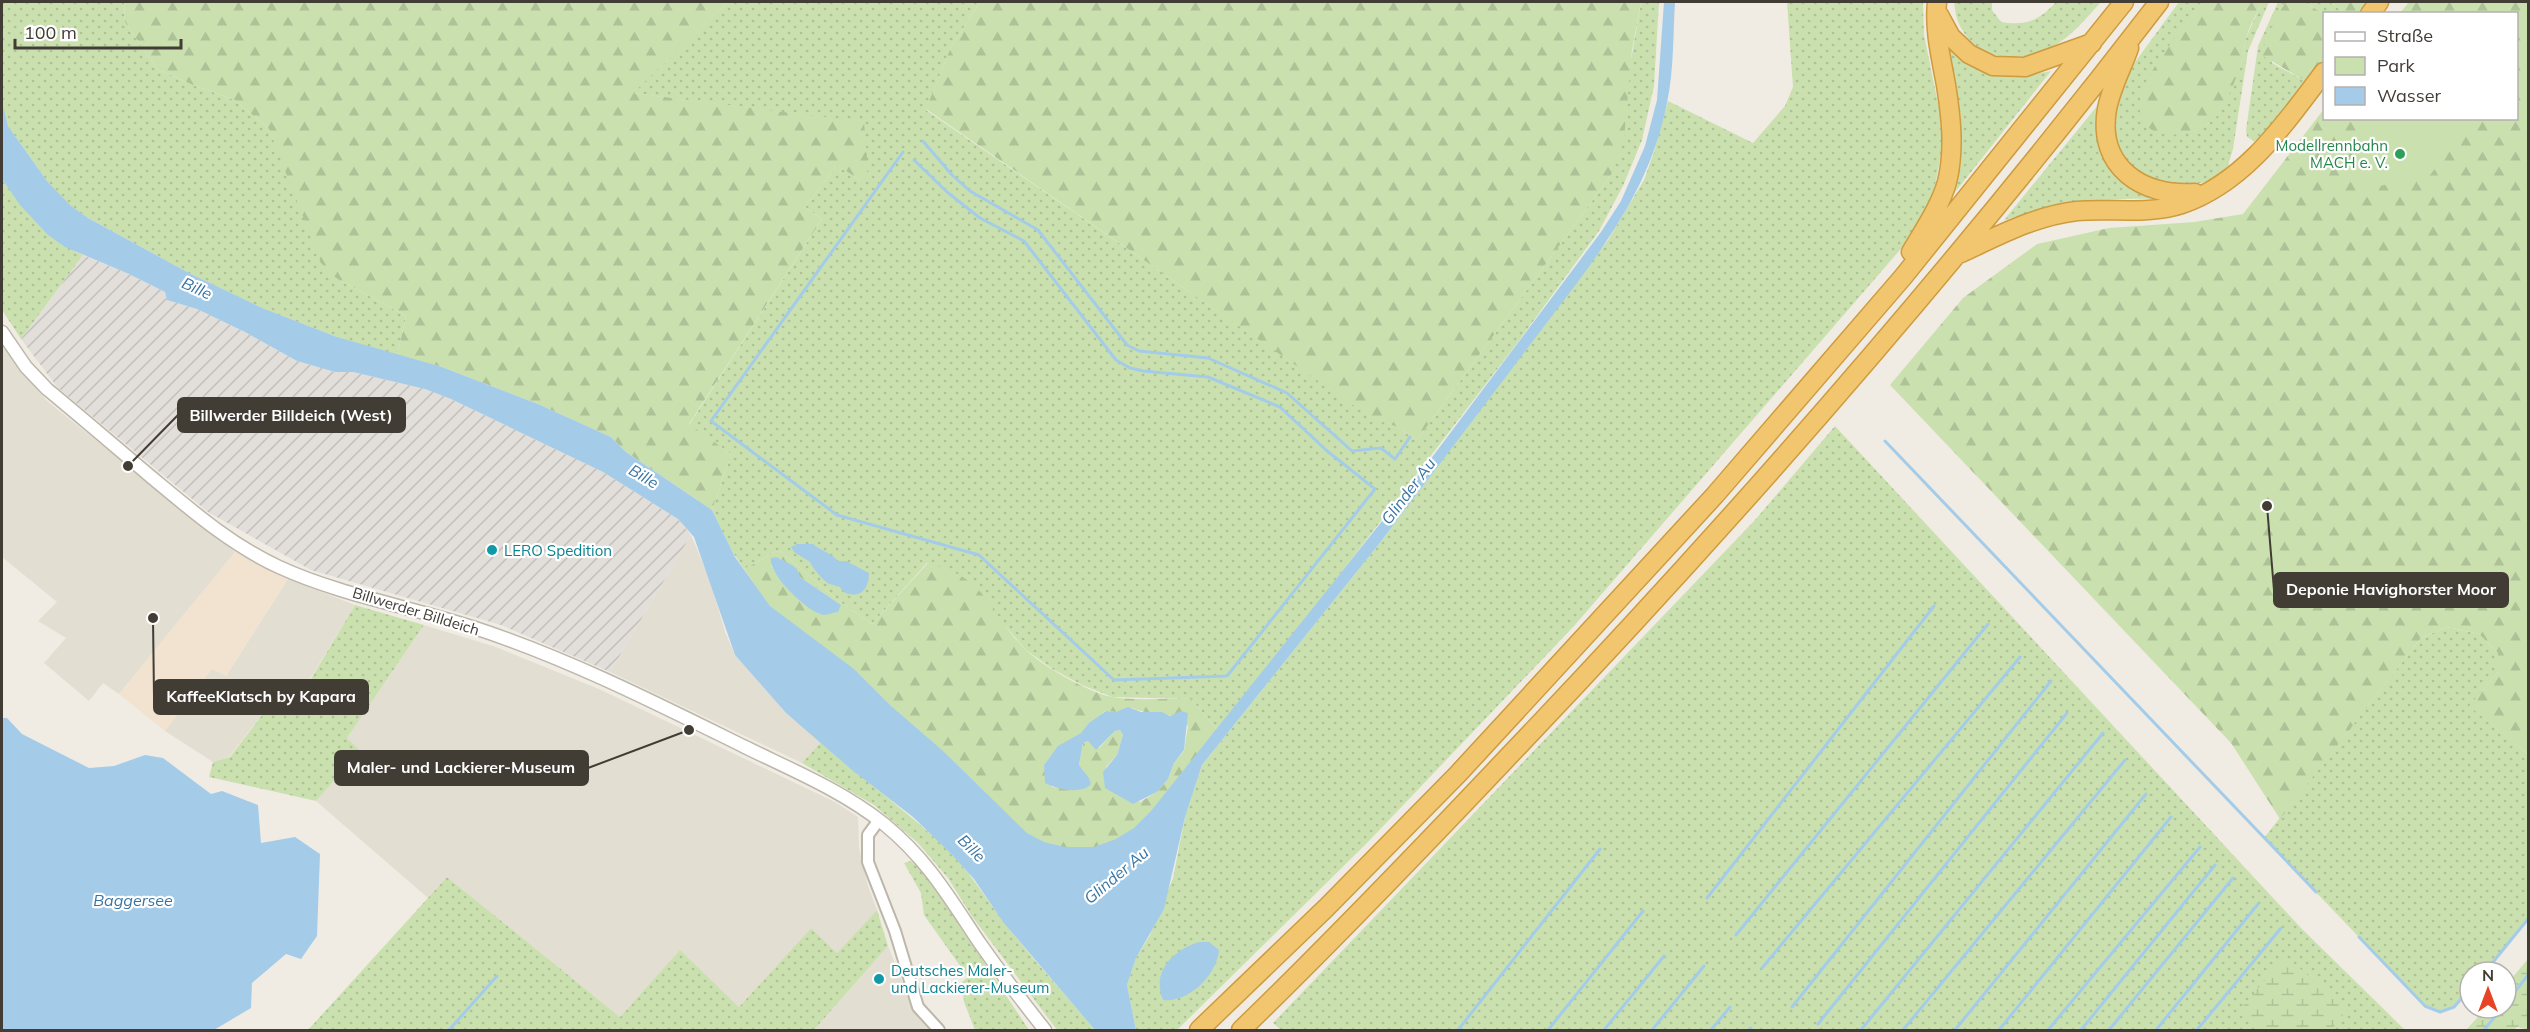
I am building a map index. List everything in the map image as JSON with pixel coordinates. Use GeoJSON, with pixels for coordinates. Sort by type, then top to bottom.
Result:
{"type":"FeatureCollection","features":[{"type":"Feature","properties":{"kind":"highway"},"geometry":{"type":"LineString","coordinates":[[1199,1030],[1326,908],[1425,808],[1586,638],[1715,495],[1903,277],[2124,2]]}},
{"type":"Feature","properties":{"kind":"highway"},"geometry":{"type":"LineString","coordinates":[[1241,1030],[1357,916],[1729,521],[1956,255],[2159,2]]}},
{"type":"Feature","properties":{"kind":"highway"},"geometry":{"type":"LineString","coordinates":[[1937,5],[1951,37],[1969,54],[1993,66],[2025,67],[2093,43]]}},
{"type":"Feature","properties":{"kind":"highway"},"geometry":{"type":"LineString","coordinates":[[1903,277],[1910,254],[1933,215],[1947,182],[1951,153],[1951,115],[1939,52],[1937,5]]}},
{"type":"Feature","properties":{"kind":"highway"},"geometry":{"type":"LineString","coordinates":[[2134,33],[2108,108],[2107,141],[2111,153],[2133,180],[2155,190],[2181,194],[2206,192]]}},
{"type":"Feature","properties":{"kind":"highway"},"geometry":{"type":"LineString","coordinates":[[1956,255],[2028,222],[2051,216],[2076,212],[2165,207],[2180,204],[2206,192],[2240,172],[2260,153],[2323,74]]}},
{"type":"Feature","properties":{"kind":"street","name":"Billwerder Billdeich"},"geometry":{"type":"LineString","coordinates":[[2,332],[26,367],[48,389],[200,518],[246,550],[280,568],[317,582],[471,626],[598,676],[826,787],[879,820],[918,856],[945,888],[994,964],[1045,1030]]}},
{"type":"Feature","properties":{"kind":"street"},"geometry":{"type":"LineString","coordinates":[[879,820],[868,835],[867,862],[895,931],[918,1007],[939,1030]]}},
{"type":"Feature","properties":{"kind":"shaded area"},"geometry":{"type":"Polygon","coordinates":[[[83,255],[129,274],[165,292],[167,300],[197,309],[297,361],[335,372],[353,372],[425,389],[451,399],[603,472],[678,519],[691,535],[610,672],[501,625],[311,570],[208,512],[58,388],[21,339],[83,255]]]}},
{"type":"Feature","properties":{"kind":"shaded area"},"geometry":{"type":"Polygon","coordinates":[[[2,343],[18,367],[47,401],[235,552],[119,694],[103,683],[89,701],[44,663],[66,638],[38,621],[57,602],[2,557],[2,343]]]}},
{"type":"Feature","properties":{"kind":"shaded area"},"geometry":{"type":"Polygon","coordinates":[[[691,535],[711,583],[725,632],[735,655],[786,713],[821,742],[802,763],[610,672],[691,535]]]}},
{"type":"Feature","properties":{"kind":"shaded area"},"geometry":{"type":"Polygon","coordinates":[[[235,552],[288,579],[226,676],[212,669],[165,731],[119,694],[235,552]]]}},
{"type":"Feature","properties":{"kind":"shaded area"},"geometry":{"type":"Polygon","coordinates":[[[288,579],[355,605],[302,692],[285,685],[229,757],[213,762],[165,731],[212,668],[226,676],[288,579]]]}},
{"type":"Feature","properties":{"kind":"shaded area"},"geometry":{"type":"Polygon","coordinates":[[[424,625],[496,647],[599,689],[835,802],[858,817],[859,848],[868,886],[877,910],[837,953],[811,928],[739,1007],[680,951],[620,1017],[447,877],[428,898],[316,801],[361,751],[347,738],[424,625]]]}},
{"type":"Feature","properties":{"kind":"shaded area"},"geometry":{"type":"Polygon","coordinates":[[[888,946],[916,1015],[929,1030],[814,1030],[888,946]]]}},
{"type":"Feature","properties":{"kind":"green space"},"geometry":{"type":"Polygon","coordinates":[[[2,2],[124,2],[125,22],[157,69],[235,100],[269,129],[336,278],[406,316],[397,356],[337,337],[261,308],[189,273],[70,206],[47,181],[8,126],[2,101],[2,2]]]}},
{"type":"Feature","properties":{"kind":"green space"},"geometry":{"type":"Polygon","coordinates":[[[124,2],[728,2],[633,93],[864,122],[868,170],[861,181],[837,165],[805,207],[822,219],[689,424],[731,454],[712,510],[626,452],[611,437],[538,404],[442,367],[397,356],[406,316],[336,278],[321,263],[269,129],[235,100],[157,69],[125,22],[124,2]]]}},
{"type":"Feature","properties":{"kind":"green space"},"geometry":{"type":"Polygon","coordinates":[[[728,2],[980,2],[951,47],[926,110],[1373,418],[1395,426],[1417,440],[1611,175],[1641,2],[1659,2],[1654,86],[1642,140],[1623,186],[1599,231],[1515,346],[1219,732],[1191,699],[1112,697],[1054,670],[1026,650],[1006,627],[927,563],[872,624],[840,602],[779,550],[744,569],[732,551],[712,510],[731,454],[689,425],[822,219],[805,207],[837,165],[861,181],[864,123],[632,93],[728,2]]]}},
{"type":"Feature","properties":{"kind":"green space"},"geometry":{"type":"Polygon","coordinates":[[[980,2],[1641,2],[1632,50],[1624,139],[1611,175],[1417,440],[1395,426],[1373,419],[926,109],[951,47],[980,2]]]}},
{"type":"Feature","properties":{"kind":"green space"},"geometry":{"type":"Polygon","coordinates":[[[1787,2],[1923,2],[1924,35],[1940,113],[1942,149],[1933,196],[1906,243],[1574,626],[1368,842],[1177,1030],[1136,1030],[1127,985],[1136,958],[1150,935],[1173,878],[1185,817],[1202,765],[1379,544],[1608,240],[1644,180],[1668,101],[1753,143],[1785,106],[1793,87],[1787,2]]]}},
{"type":"Feature","properties":{"kind":"green space"},"geometry":{"type":"Polygon","coordinates":[[[1954,2],[1992,2],[1992,10],[2001,22],[2017,23],[2037,18],[2056,2],[2101,2],[2078,27],[2058,44],[2037,53],[2011,57],[1987,52],[1966,36],[1956,16],[1954,2]]]}},
{"type":"Feature","properties":{"kind":"green space"},"geometry":{"type":"Polygon","coordinates":[[[2179,2],[2203,2],[2173,41],[2190,132],[2208,124],[2219,113],[2242,62],[2246,38],[2262,2],[2269,2],[2248,51],[2233,149],[2228,166],[2215,178],[2201,183],[2171,187],[2138,176],[2117,149],[2113,114],[2127,73],[2179,2]]]}},
{"type":"Feature","properties":{"kind":"green space"},"geometry":{"type":"Polygon","coordinates":[[[2203,2],[2262,2],[2247,34],[2238,74],[2220,112],[2199,129],[2171,135],[2158,133],[2147,126],[2141,116],[2140,101],[2143,90],[2166,50],[2203,2]]]}},
{"type":"Feature","properties":{"kind":"green space"},"geometry":{"type":"Polygon","coordinates":[[[2278,2],[2286,2],[2266,41],[2272,63],[2307,82],[2264,137],[2254,141],[2247,137],[2246,130],[2258,46],[2278,2]]]}},
{"type":"Feature","properties":{"kind":"green space"},"geometry":{"type":"Polygon","coordinates":[[[2286,2],[2304,2],[2323,13],[2323,60],[2307,82],[2263,56],[2275,20],[2286,2]]]}},
{"type":"Feature","properties":{"kind":"green space"},"geometry":{"type":"Polygon","coordinates":[[[2304,2],[2330,2],[2344,12],[2323,13],[2304,2]]]}},
{"type":"Feature","properties":{"kind":"green space"},"geometry":{"type":"Polygon","coordinates":[[[2330,2],[2368,2],[2360,12],[2344,12],[2330,2]]]}},
{"type":"Feature","properties":{"kind":"green space"},"geometry":{"type":"Polygon","coordinates":[[[2409,2],[2528,2],[2528,754],[2469,706],[2498,672],[2498,653],[2479,634],[2447,627],[2421,638],[2280,819],[2231,743],[1890,385],[1963,298],[2037,244],[2109,228],[2194,222],[2243,214],[2323,110],[2323,120],[2518,120],[2518,12],[2401,12],[2409,2]]]}},
{"type":"Feature","properties":{"kind":"green space"},"geometry":{"type":"Polygon","coordinates":[[[1944,40],[1968,63],[1992,73],[2018,75],[2051,71],[1952,196],[1961,163],[1956,104],[1944,40]]]}},
{"type":"Feature","properties":{"kind":"green space"},"geometry":{"type":"Polygon","coordinates":[[[2098,105],[2098,137],[2107,162],[2125,181],[2152,199],[2113,199],[2077,203],[2004,220],[2098,105]]]}},
{"type":"Feature","properties":{"kind":"green space","name":"Modellrennbahn MACH e. V."},"geometry":{"type":"Polygon","coordinates":[[[2373,120],[2459,120],[2445,150],[2447,152],[2425,182],[2411,173],[2389,184],[2365,186],[2352,178],[2350,158],[2373,120]]]}},
{"type":"Feature","properties":{"kind":"green space"},"geometry":{"type":"Polygon","coordinates":[[[2,179],[38,223],[59,241],[83,255],[21,339],[2,310],[2,179]]]}},
{"type":"Feature","properties":{"kind":"green space"},"geometry":{"type":"Polygon","coordinates":[[[1835,426],[2301,928],[2405,1030],[1281,1030],[1273,1023],[1755,520],[1835,426]]]}},
{"type":"Feature","properties":{"kind":"green space"},"geometry":{"type":"Polygon","coordinates":[[[779,550],[840,602],[872,624],[928,563],[948,570],[975,587],[1024,648],[1053,670],[1091,690],[1112,697],[1191,699],[1219,732],[1152,825],[1091,856],[1028,847],[771,608],[744,569],[779,550]],[[781,559],[771,565],[780,580],[792,593],[819,614],[835,612],[841,605],[800,577],[781,559]],[[1132,708],[1116,712],[1105,711],[1081,733],[1053,753],[1044,765],[1052,787],[1079,790],[1085,773],[1079,765],[1083,743],[1088,741],[1099,748],[1115,731],[1120,730],[1123,735],[1117,755],[1106,767],[1114,792],[1140,802],[1157,792],[1168,779],[1174,763],[1184,751],[1188,726],[1166,714],[1132,708]]]}},
{"type":"Feature","properties":{"kind":"green space"},"geometry":{"type":"Polygon","coordinates":[[[355,605],[424,625],[347,738],[361,751],[316,801],[209,777],[213,762],[230,757],[285,685],[303,692],[355,605]]]}},
{"type":"Feature","properties":{"kind":"green space"},"geometry":{"type":"Polygon","coordinates":[[[2447,627],[2479,634],[2498,653],[2498,672],[2470,706],[2528,754],[2528,919],[2495,960],[2458,960],[2458,1002],[2454,1007],[2440,1012],[2425,1006],[2264,838],[2421,638],[2447,627]]]}},
{"type":"Feature","properties":{"kind":"green space"},"geometry":{"type":"Polygon","coordinates":[[[821,742],[922,826],[953,856],[1014,935],[1095,1030],[1057,1030],[971,915],[948,878],[918,843],[874,805],[802,763],[821,742]]]}},
{"type":"Feature","properties":{"kind":"green space"},"geometry":{"type":"Polygon","coordinates":[[[911,861],[923,871],[1029,1030],[975,1030],[964,1002],[962,982],[968,977],[924,915],[921,893],[904,863],[911,861]]]}},
{"type":"Feature","properties":{"kind":"green space"},"geometry":{"type":"Polygon","coordinates":[[[447,877],[620,1017],[680,950],[739,1007],[811,928],[837,953],[877,910],[888,946],[814,1030],[308,1030],[447,877]]]}},
{"type":"Feature","properties":{"kind":"green space"},"geometry":{"type":"Polygon","coordinates":[[[2285,956],[2348,1009],[2331,1030],[2260,1030],[2238,1012],[2285,956]]]}},
{"type":"Feature","properties":{"kind":"green space"},"geometry":{"type":"Polygon","coordinates":[[[2528,959],[2528,1030],[2517,1027],[2514,1030],[2466,1030],[2475,1020],[2518,1020],[2518,971],[2528,959]]]}},
{"type":"Feature","properties":{"kind":"water"},"geometry":{"type":"Polygon","coordinates":[[[1664,2],[1675,2],[1672,65],[1667,103],[1653,153],[1620,220],[1577,283],[1379,544],[1202,765],[1185,817],[1164,909],[1136,958],[1127,985],[1136,1030],[1095,1030],[1003,922],[974,879],[952,855],[913,817],[852,770],[786,713],[735,655],[694,537],[678,519],[603,472],[451,399],[425,389],[353,372],[335,372],[297,361],[197,309],[167,300],[165,292],[65,247],[48,235],[20,205],[2,179],[2,101],[8,126],[47,181],[71,206],[88,218],[189,273],[262,308],[337,337],[442,367],[538,404],[611,437],[626,452],[712,510],[735,557],[770,606],[854,669],[1027,833],[1044,842],[1065,847],[1094,847],[1116,839],[1134,828],[1151,811],[1418,476],[1601,232],[1621,201],[1645,146],[1657,100],[1664,2]]]}},
{"type":"Feature","properties":{"kind":"water"},"geometry":{"type":"Polygon","coordinates":[[[797,544],[813,544],[838,561],[846,561],[869,573],[866,588],[856,595],[829,584],[810,562],[794,552],[791,547],[797,544]]]}},
{"type":"Feature","properties":{"kind":"water"},"geometry":{"type":"Polygon","coordinates":[[[776,557],[792,565],[797,569],[800,577],[841,605],[838,612],[822,615],[797,598],[775,573],[771,558],[776,557]]]}},
{"type":"Feature","properties":{"kind":"water"},"geometry":{"type":"Polygon","coordinates":[[[1128,707],[1141,712],[1162,712],[1170,716],[1181,711],[1188,713],[1184,750],[1174,763],[1168,779],[1157,792],[1133,804],[1105,788],[1103,772],[1117,755],[1123,735],[1120,730],[1115,731],[1096,750],[1088,741],[1083,743],[1079,765],[1089,778],[1091,784],[1087,787],[1069,790],[1045,783],[1044,765],[1058,746],[1081,733],[1089,723],[1106,711],[1116,712],[1128,707]]]}},
{"type":"Feature","properties":{"kind":"water","name":"Baggersee"},"geometry":{"type":"Polygon","coordinates":[[[2,718],[7,718],[22,734],[89,768],[114,766],[145,755],[163,758],[211,794],[222,791],[258,805],[261,843],[295,837],[320,854],[317,936],[301,959],[286,954],[252,983],[251,1008],[214,1030],[2,1030],[2,718]]]}},
{"type":"Feature","properties":{"kind":"water"},"geometry":{"type":"Polygon","coordinates":[[[1199,942],[1209,942],[1219,950],[1213,969],[1200,986],[1192,992],[1173,1000],[1163,1000],[1160,990],[1162,971],[1173,956],[1199,942]]]}},
{"type":"Feature","properties":{"kind":"waterway"},"geometry":{"type":"LineString","coordinates":[[923,141],[952,175],[970,191],[1038,230],[1127,345],[1139,351],[1208,358],[1287,393],[1352,451],[1381,448],[1395,459],[1410,437]]}},
{"type":"Feature","properties":{"kind":"waterway"},"geometry":{"type":"LineString","coordinates":[[903,152],[711,421],[837,515],[979,555],[1114,680],[1227,676],[1375,489],[1326,450],[1280,407],[1208,377],[1143,371],[1130,368],[1116,360],[1024,241],[980,218],[947,192],[914,160]]}},
{"type":"Feature","properties":{"kind":"waterway"},"geometry":{"type":"LineString","coordinates":[[1885,441],[2316,892]]}},
{"type":"Feature","properties":{"kind":"waterway"},"geometry":{"type":"LineString","coordinates":[[1707,898],[1934,606]]}},
{"type":"Feature","properties":{"kind":"waterway"},"geometry":{"type":"LineString","coordinates":[[1736,935],[1988,624]]}},
{"type":"Feature","properties":{"kind":"waterway"},"geometry":{"type":"LineString","coordinates":[[1762,968],[2020,657]]}},
{"type":"Feature","properties":{"kind":"waterway"},"geometry":{"type":"LineString","coordinates":[[1792,1007],[2051,681]]}},
{"type":"Feature","properties":{"kind":"waterway"},"geometry":{"type":"LineString","coordinates":[[1818,1024],[2067,713]]}},
{"type":"Feature","properties":{"kind":"waterway"},"geometry":{"type":"LineString","coordinates":[[1861,1030],[2103,733]]}},
{"type":"Feature","properties":{"kind":"waterway"},"geometry":{"type":"LineString","coordinates":[[1903,1030],[2125,760]]}},
{"type":"Feature","properties":{"kind":"waterway"},"geometry":{"type":"LineString","coordinates":[[1955,1030],[2146,794]]}},
{"type":"Feature","properties":{"kind":"waterway"},"geometry":{"type":"LineString","coordinates":[[1999,1030],[2171,817]]}},
{"type":"Feature","properties":{"kind":"waterway"},"geometry":{"type":"LineString","coordinates":[[2048,1030],[2200,847]]}},
{"type":"Feature","properties":{"kind":"waterway"},"geometry":{"type":"LineString","coordinates":[[1458,1030],[1600,849]]}},
{"type":"Feature","properties":{"kind":"waterway"},"geometry":{"type":"LineString","coordinates":[[2081,1030],[2215,865]]}},
{"type":"Feature","properties":{"kind":"waterway"},"geometry":{"type":"LineString","coordinates":[[2109,1030],[2233,878]]}},
{"type":"Feature","properties":{"kind":"waterway"},"geometry":{"type":"LineString","coordinates":[[2156,1030],[2258,904]]}},
{"type":"Feature","properties":{"kind":"waterway"},"geometry":{"type":"LineString","coordinates":[[1548,1030],[1643,911]]}},
{"type":"Feature","properties":{"kind":"waterway"},"geometry":{"type":"LineString","coordinates":[[2495,960],[2528,919]]}},
{"type":"Feature","properties":{"kind":"waterway"},"geometry":{"type":"LineString","coordinates":[[2197,1030],[2281,928]]}},
{"type":"Feature","properties":{"kind":"waterway"},"geometry":{"type":"LineString","coordinates":[[2359,937],[2425,1006],[2440,1012],[2454,1007],[2458,1002]]}},
{"type":"Feature","properties":{"kind":"waterway"},"geometry":{"type":"LineString","coordinates":[[1604,1030],[1664,956]]}},
{"type":"Feature","properties":{"kind":"waterway"},"geometry":{"type":"LineString","coordinates":[[1652,1030],[1704,966]]}},
{"type":"Feature","properties":{"kind":"waterway"},"geometry":{"type":"LineString","coordinates":[[2518,988],[2528,975]]}},
{"type":"Feature","properties":{"kind":"waterway"},"geometry":{"type":"LineString","coordinates":[[449,1030],[497,976]]}},
{"type":"Feature","properties":{"kind":"waterway"},"geometry":{"type":"LineString","coordinates":[[1711,1030],[1730,1007]]}},
{"type":"Feature","properties":{"kind":"waterway"},"geometry":{"type":"LineString","coordinates":[[2484,1030],[2492,1020]]}},
{"type":"Feature","properties":{"kind":"place","name":"Modellrennbahn MACH e. V."},"geometry":{"type":"Point","coordinates":[2400,154]}},
{"type":"Feature","properties":{"kind":"place","name":"Billwerder Billdeich (West)"},"geometry":{"type":"Point","coordinates":[128,466]}},
{"type":"Feature","properties":{"kind":"place","name":"Deponie Havighorster Moor"},"geometry":{"type":"Point","coordinates":[2267,506]}},
{"type":"Feature","properties":{"kind":"place","name":"LERO Spedition"},"geometry":{"type":"Point","coordinates":[492,550]}},
{"type":"Feature","properties":{"kind":"place","name":"KaffeeKlatsch by Kapara"},"geometry":{"type":"Point","coordinates":[153,618]}},
{"type":"Feature","properties":{"kind":"place","name":"Maler- und Lackierer-Museum"},"geometry":{"type":"Point","coordinates":[689,730]}},
{"type":"Feature","properties":{"kind":"place","name":"Deutsches Maler- und Lackierer-Museum"},"geometry":{"type":"Point","coordinates":[879,979]}},
{"type":"Feature","properties":{"kind":"water label","name":"Bille"},"geometry":{"type":"Point","coordinates":[197,288]}},
{"type":"Feature","properties":{"kind":"water label","name":"Bille"},"geometry":{"type":"Point","coordinates":[644,476]}},
{"type":"Feature","properties":{"kind":"water label","name":"Glinder Au"},"geometry":{"type":"Point","coordinates":[1408,491]}},
{"type":"Feature","properties":{"kind":"water label","name":"Bille"},"geometry":{"type":"Point","coordinates":[972,848]}},
{"type":"Feature","properties":{"kind":"water label","name":"Glinder Au"},"geometry":{"type":"Point","coordinates":[1116,875]}}]}
